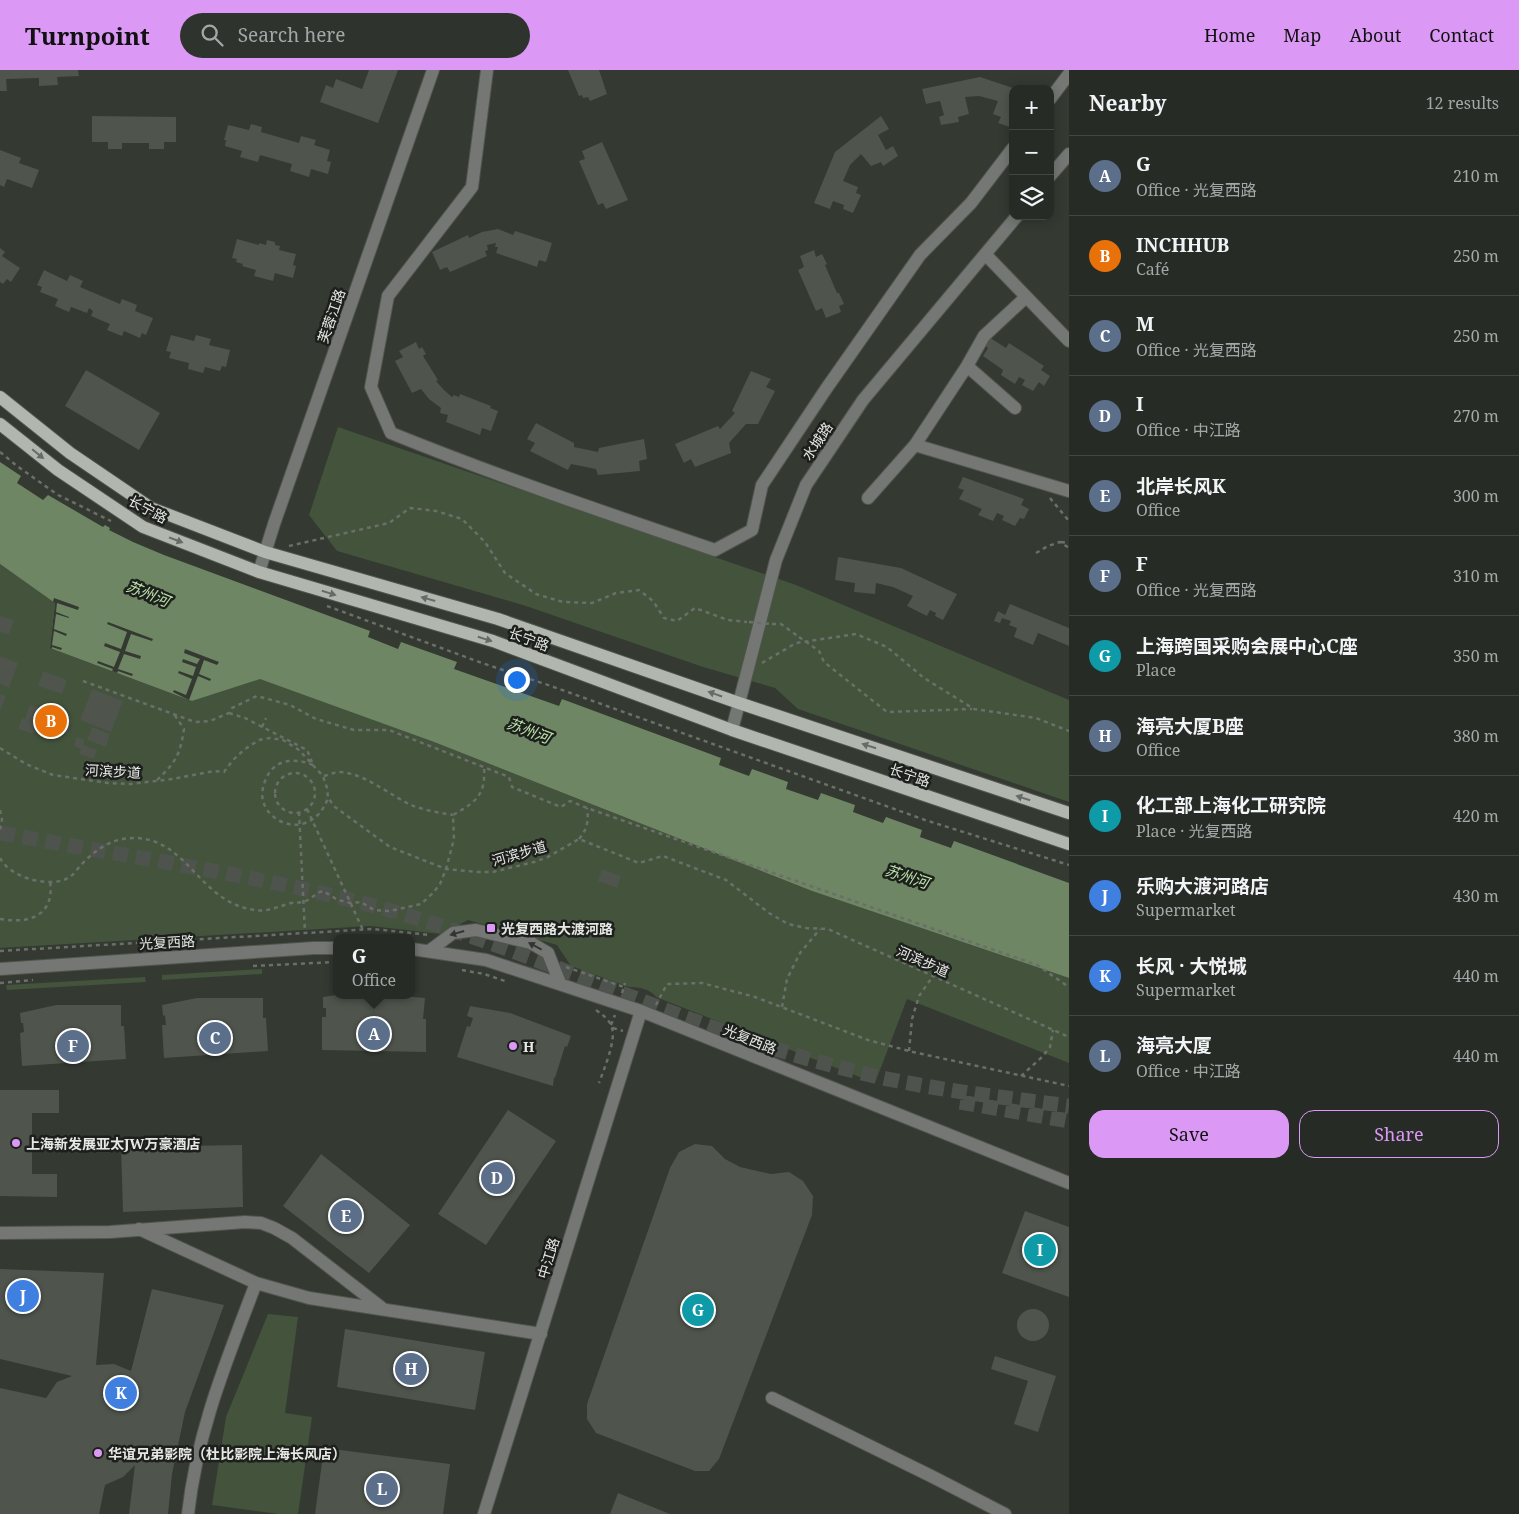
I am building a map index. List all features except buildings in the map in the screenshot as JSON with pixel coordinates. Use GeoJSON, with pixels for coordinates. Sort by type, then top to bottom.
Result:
{"type":"FeatureCollection","features":[{"type":"Feature","properties":{"kind":"main road","name":"长宁路"},"geometry":{"type":"LineString","coordinates":[[0,397],[70,453],[151,508],[265,552],[498,619],[739,703],[1069,813]]}},
{"type":"Feature","properties":{"kind":"main road","name":"长宁路"},"geometry":{"type":"LineString","coordinates":[[0,424],[58,470],[143,527],[258,572],[494,642],[732,730],[1069,844]]}},
{"type":"Feature","properties":{"kind":"street","name":"芙蓉江路"},"geometry":{"type":"LineString","coordinates":[[258,572],[433,70]]}},
{"type":"Feature","properties":{"kind":"street"},"geometry":{"type":"LineString","coordinates":[[487,70],[472,187],[388,296],[370,387],[391,433],[608,513],[715,550],[752,530],[762,485],[826,389],[920,255],[971,203],[1009,153]]}},
{"type":"Feature","properties":{"kind":"street"},"geometry":{"type":"LineString","coordinates":[[1054,93],[1069,74]]}},
{"type":"Feature","properties":{"kind":"street"},"geometry":{"type":"LineString","coordinates":[[1051,175],[1069,154]]}},
{"type":"Feature","properties":{"kind":"street","name":"水城路"},"geometry":{"type":"LineString","coordinates":[[732,730],[776,560],[806,484],[863,400],[1014,220]]}},
{"type":"Feature","properties":{"kind":"street"},"geometry":{"type":"LineString","coordinates":[[985,254],[1069,341]]}},
{"type":"Feature","properties":{"kind":"street"},"geometry":{"type":"LineString","coordinates":[[868,498],[915,445],[967,366],[984,336],[1026,297]]}},
{"type":"Feature","properties":{"kind":"street"},"geometry":{"type":"LineString","coordinates":[[967,366],[1014,408]]}},
{"type":"Feature","properties":{"kind":"street"},"geometry":{"type":"LineString","coordinates":[[915,445],[1069,491]]}},
{"type":"Feature","properties":{"kind":"street"},"geometry":{"type":"LineString","coordinates":[[429,951],[453,933],[476,930],[531,943],[548,953],[560,983]]}},
{"type":"Feature","properties":{"kind":"street","name":"光复西路"},"geometry":{"type":"LineString","coordinates":[[0,969],[333,948]]}},
{"type":"Feature","properties":{"kind":"street","name":"光复西路"},"geometry":{"type":"LineString","coordinates":[[415,949],[486,960],[646,1013],[1069,1183]]}},
{"type":"Feature","properties":{"kind":"street","name":"中江路"},"geometry":{"type":"LineString","coordinates":[[484,1514],[646,1013]]}},
{"type":"Feature","properties":{"kind":"street"},"geometry":{"type":"LineString","coordinates":[[0,1233],[87,1233],[245,1222],[261,1223],[292,1238],[384,1310]]}},
{"type":"Feature","properties":{"kind":"street"},"geometry":{"type":"LineString","coordinates":[[139,1229],[256,1283],[309,1298],[541,1334]]}},
{"type":"Feature","properties":{"kind":"street"},"geometry":{"type":"LineString","coordinates":[[188,1514],[194,1472],[205,1424],[256,1283]]}},
{"type":"Feature","properties":{"kind":"street"},"geometry":{"type":"LineString","coordinates":[[772,1398],[1005,1514]]}},
{"type":"Feature","properties":{"kind":"path"},"geometry":{"type":"LineString","coordinates":[[0,452],[58,494],[115,524]]}},
{"type":"Feature","properties":{"kind":"path"},"geometry":{"type":"LineString","coordinates":[[1037,481],[1069,521]]}},
{"type":"Feature","properties":{"kind":"path"},"geometry":{"type":"LineString","coordinates":[[265,552],[388,523],[410,508],[436,510],[462,520],[485,542],[505,573],[536,594],[563,602],[592,603],[616,592],[639,590],[653,601],[664,618],[677,621],[695,608],[728,620],[781,624],[819,651],[824,662],[887,712],[974,709],[1036,718],[1069,731]]}},
{"type":"Feature","properties":{"kind":"path"},"geometry":{"type":"LineString","coordinates":[[1060,542],[1069,548]]}},
{"type":"Feature","properties":{"kind":"path"},"geometry":{"type":"LineString","coordinates":[[1036,553],[1060,542],[1069,543]]}},
{"type":"Feature","properties":{"kind":"path"},"geometry":{"type":"LineString","coordinates":[[327,606],[925,820],[1069,865]]}},
{"type":"Feature","properties":{"kind":"path"},"geometry":{"type":"LineString","coordinates":[[747,672],[796,643],[856,634],[887,647],[924,678],[974,709]]}},
{"type":"Feature","properties":{"kind":"path"},"geometry":{"type":"LineString","coordinates":[[83,681],[195,722],[210,721],[229,713],[232,708],[256,696],[290,705],[316,719],[354,730],[388,730],[509,777],[512,787],[550,803],[561,807],[570,802],[1037,965],[1069,987]]}},
{"type":"Feature","properties":{"kind":"path"},"geometry":{"type":"LineString","coordinates":[[229,713],[262,726],[307,750],[314,765]]}},
{"type":"Feature","properties":{"kind":"path"},"geometry":{"type":"LineString","coordinates":[[156,781],[174,764],[182,745],[184,729],[174,714]]}},
{"type":"Feature","properties":{"kind":"path"},"geometry":{"type":"LineString","coordinates":[[262,726],[266,718]]}},
{"type":"Feature","properties":{"kind":"path","name":"河滨步道"},"geometry":{"type":"LineString","coordinates":[[0,749],[26,764],[53,775],[98,782],[130,784],[174,779],[214,770],[224,772],[245,749],[259,740],[270,738],[283,740],[299,750],[323,776],[328,798],[336,807],[390,847],[446,869],[493,872],[534,862],[579,839],[639,863],[663,856],[726,880],[769,913],[788,924],[806,928],[828,929],[1069,1037]]}},
{"type":"Feature","properties":{"kind":"path"},"geometry":{"type":"LineString","coordinates":[[314,765],[300,760],[288,760],[279,764],[270,771],[266,778],[263,788],[263,801],[269,813],[279,821],[299,825],[313,819],[324,808],[328,798]]}},
{"type":"Feature","properties":{"kind":"path"},"geometry":{"type":"LineString","coordinates":[[323,776],[339,772],[352,774],[413,806],[453,815],[474,801],[483,790],[485,781],[484,767]]}},
{"type":"Feature","properties":{"kind":"path"},"geometry":{"type":"LineString","coordinates":[[292,773],[301,774],[309,778],[314,785],[315,794],[313,802],[307,809],[299,812],[290,812],[282,807],[277,800],[276,791],[278,783],[284,776],[292,773]]}},
{"type":"Feature","properties":{"kind":"path"},"geometry":{"type":"LineString","coordinates":[[579,839],[584,832],[588,818],[586,808]]}},
{"type":"Feature","properties":{"kind":"path"},"geometry":{"type":"LineString","coordinates":[[307,809],[363,930]]}},
{"type":"Feature","properties":{"kind":"path"},"geometry":{"type":"LineString","coordinates":[[0,810],[2,819],[0,830]]}},
{"type":"Feature","properties":{"kind":"path"},"geometry":{"type":"LineString","coordinates":[[299,812],[306,933]]}},
{"type":"Feature","properties":{"kind":"path"},"geometry":{"type":"LineString","coordinates":[[0,858],[2,863],[12,872],[26,878],[50,882],[59,881],[71,876],[95,851],[110,843],[132,838],[148,839],[159,842],[173,851],[223,899],[238,906],[256,910],[274,909],[289,903],[303,902],[317,892],[323,891],[338,900],[351,903],[361,902],[374,910],[390,911],[420,904],[440,884],[451,855],[454,839],[453,815]]}},
{"type":"Feature","properties":{"kind":"path"},"geometry":{"type":"LineString","coordinates":[[0,920],[16,921],[32,918],[44,912],[50,895],[50,882]]}},
{"type":"Feature","properties":{"kind":"path"},"geometry":{"type":"LineString","coordinates":[[782,1007],[787,979],[800,953],[820,928]]}},
{"type":"Feature","properties":{"kind":"path"},"geometry":{"type":"LineString","coordinates":[[458,969],[510,982]]}},
{"type":"Feature","properties":{"kind":"path"},"geometry":{"type":"LineString","coordinates":[[909,1051],[912,1019],[919,996],[933,976]]}},
{"type":"Feature","properties":{"kind":"path"},"geometry":{"type":"LineString","coordinates":[[646,1013],[667,984],[702,982],[755,996],[868,1040],[909,1051],[1069,1086]]}},
{"type":"Feature","properties":{"kind":"path"},"geometry":{"type":"LineString","coordinates":[[589,1008],[608,1019],[613,1028],[613,1040],[600,1083]]}},
{"type":"Feature","properties":{"kind":"path"},"geometry":{"type":"LineString","coordinates":[[1021,1076],[1050,1047],[1053,1030]]}},
{"type":"Feature","properties":{"kind":"shaded area"},"geometry":{"type":"Polygon","coordinates":[[[338,427],[796,585],[1069,700],[1069,802],[798,709],[775,688],[703,667],[526,606],[337,551],[309,515],[338,427]]]}},
{"type":"Feature","properties":{"kind":"shaded area"},"geometry":{"type":"Polygon","coordinates":[[[0,564],[56,603],[50,648],[192,701],[260,678],[434,742],[812,891],[1069,978],[1069,1063],[907,999],[875,1083],[656,997],[647,990],[629,987],[571,966],[557,945],[468,920],[441,934],[370,926],[0,948],[0,564]]]}},
{"type":"Feature","properties":{"kind":"shaded area"},"geometry":{"type":"Polygon","coordinates":[[[262,969],[262,974],[162,980],[162,975],[262,969]]]}},
{"type":"Feature","properties":{"kind":"shaded area"},"geometry":{"type":"Polygon","coordinates":[[[145,977],[146,982],[7,990],[6,985],[145,977]]]}},
{"type":"Feature","properties":{"kind":"shaded area"},"geometry":{"type":"Polygon","coordinates":[[[268,1314],[298,1317],[285,1413],[312,1417],[298,1514],[279,1514],[212,1505],[226,1417],[268,1314]]]}},
{"type":"Feature","properties":{"kind":"water","name":"苏州河"},"geometry":{"type":"Polygon","coordinates":[[[0,462],[21,476],[17,483],[43,500],[48,495],[133,542],[370,631],[368,637],[398,649],[401,642],[457,662],[454,669],[559,706],[562,699],[721,758],[719,765],[749,776],[752,769],[788,782],[786,789],[818,800],[821,793],[855,805],[853,812],[883,823],[886,817],[922,830],[920,837],[951,848],[954,841],[1069,883],[1069,978],[812,891],[434,742],[260,679],[192,701],[50,648],[55,603],[0,564],[0,462]]]}},
{"type":"Feature","properties":{"kind":"pier"},"geometry":{"type":"Polygon","coordinates":[[[54,598],[79,607],[78,610],[57,603],[56,612],[69,617],[56,614],[54,629],[67,634],[66,636],[54,631],[52,645],[62,648],[61,650],[50,648],[54,598]]]}},
{"type":"Feature","properties":{"kind":"pier"},"geometry":{"type":"Polygon","coordinates":[[[108,622],[153,639],[152,641],[131,634],[125,651],[141,656],[140,659],[124,654],[118,669],[133,674],[132,676],[118,671],[117,673],[112,671],[113,669],[97,663],[98,661],[114,667],[120,652],[104,646],[105,643],[121,649],[127,632],[107,624],[108,622]]]}},
{"type":"Feature","properties":{"kind":"pier"},"geometry":{"type":"Polygon","coordinates":[[[185,649],[219,662],[217,665],[204,660],[199,674],[211,679],[210,681],[198,676],[189,700],[173,692],[174,690],[186,695],[192,679],[178,673],[179,671],[193,676],[196,667],[182,662],[183,659],[197,664],[200,659],[184,653],[185,649]]]}},
{"type":"Feature","properties":{"kind":"tunnel"},"geometry":{"type":"LineString","coordinates":[[0,833],[237,875],[370,905],[482,940],[670,1012],[812,1060],[873,1076],[915,1084],[1069,1106]]}},
{"type":"Feature","properties":{"kind":"tunnel"},"geometry":{"type":"LineString","coordinates":[[960,1102],[1069,1121]]}},
{"type":"Feature","properties":{"kind":"place","name":"INCHHUB"},"geometry":{"type":"Point","coordinates":[51,721]}},
{"type":"Feature","properties":{"kind":"place","name":"光复西路大渡河路"},"geometry":{"type":"Point","coordinates":[491,928]}},
{"type":"Feature","properties":{"kind":"place","name":"G"},"geometry":{"type":"Point","coordinates":[374,1034]}},
{"type":"Feature","properties":{"kind":"place","name":"M"},"geometry":{"type":"Point","coordinates":[215,1038]}},
{"type":"Feature","properties":{"kind":"place","name":"F"},"geometry":{"type":"Point","coordinates":[73,1046]}},
{"type":"Feature","properties":{"kind":"place","name":"H"},"geometry":{"type":"Point","coordinates":[513,1046]}},
{"type":"Feature","properties":{"kind":"place","name":"上海新发展亚太JW万豪酒店"},"geometry":{"type":"Point","coordinates":[16,1143]}},
{"type":"Feature","properties":{"kind":"place","name":"I"},"geometry":{"type":"Point","coordinates":[497,1178]}},
{"type":"Feature","properties":{"kind":"place","name":"北岸长风K"},"geometry":{"type":"Point","coordinates":[346,1216]}},
{"type":"Feature","properties":{"kind":"place","name":"化工部上海化工研究院"},"geometry":{"type":"Point","coordinates":[1040,1250]}},
{"type":"Feature","properties":{"kind":"place","name":"乐购大渡河路店"},"geometry":{"type":"Point","coordinates":[23,1296]}},
{"type":"Feature","properties":{"kind":"place","name":"上海跨国采购会展中心C座"},"geometry":{"type":"Point","coordinates":[698,1310]}},
{"type":"Feature","properties":{"kind":"place","name":"海亮大厦B座"},"geometry":{"type":"Point","coordinates":[411,1369]}},
{"type":"Feature","properties":{"kind":"place","name":"长风 · 大悦城"},"geometry":{"type":"Point","coordinates":[121,1393]}},
{"type":"Feature","properties":{"kind":"place","name":"华谊兄弟影院（杜比影院上海长风店）"},"geometry":{"type":"Point","coordinates":[98,1453]}},
{"type":"Feature","properties":{"kind":"place","name":"海亮大厦"},"geometry":{"type":"Point","coordinates":[382,1489]}}]}
